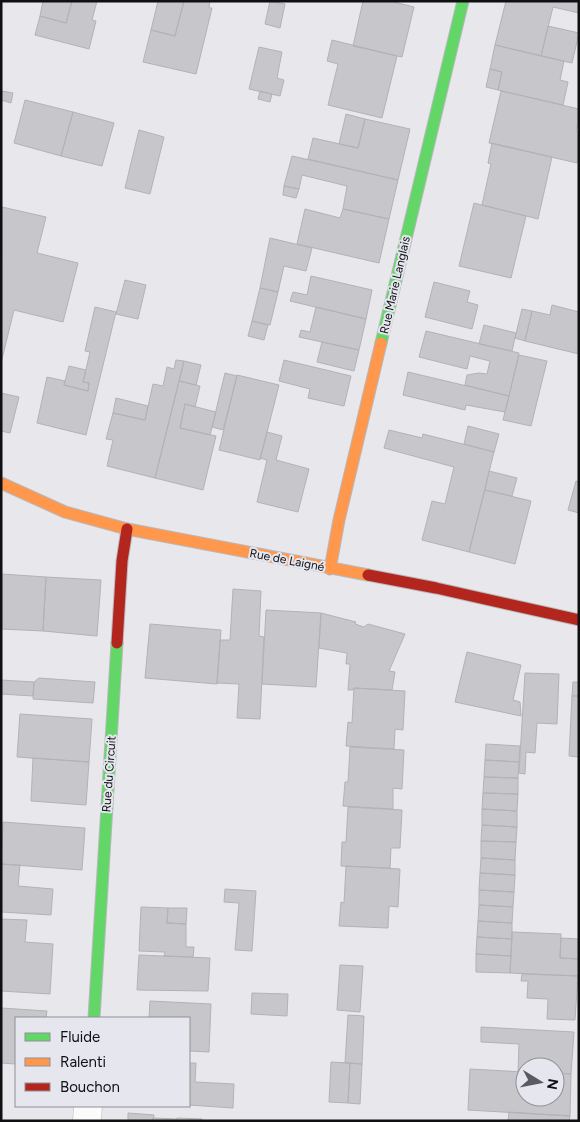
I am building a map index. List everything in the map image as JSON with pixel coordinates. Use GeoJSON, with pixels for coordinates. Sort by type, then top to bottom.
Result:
{"type":"FeatureCollection","features":[{"type":"Feature","properties":{"kind":"street","name":"Rue Marie Langlais"},"geometry":{"type":"LineString","coordinates":[[330,569],[341,511],[463,1]]}},
{"type":"Feature","properties":{"kind":"street","name":"Rue de Laigné"},"geometry":{"type":"LineString","coordinates":[[1,483],[65,512],[127,529],[436,588],[579,620]]}},
{"type":"Feature","properties":{"kind":"street","name":"Rue du Circuit"},"geometry":{"type":"LineString","coordinates":[[94,1017],[122,560],[127,529]]}},
{"type":"Feature","properties":{"kind":"street"},"geometry":{"type":"LineString","coordinates":[[87,1121],[88,1107]]}},
{"type":"Feature","properties":{"kind":"building"},"geometry":{"type":"Polygon","coordinates":[[[43,1],[72,1],[66,23],[40,16],[43,1]]]}},
{"type":"Feature","properties":{"kind":"building"},"geometry":{"type":"Polygon","coordinates":[[[72,1],[97,1],[92,20],[96,21],[89,49],[35,35],[40,16],[66,23],[72,1]]]}},
{"type":"Feature","properties":{"kind":"building"},"geometry":{"type":"Polygon","coordinates":[[[158,1],[184,1],[175,36],[151,30],[158,1]]]}},
{"type":"Feature","properties":{"kind":"building"},"geometry":{"type":"Polygon","coordinates":[[[184,1],[210,1],[209,8],[212,8],[196,74],[143,62],[151,30],[175,36],[184,1]]]}},
{"type":"Feature","properties":{"kind":"building"},"geometry":{"type":"Polygon","coordinates":[[[270,1],[285,4],[280,28],[265,24],[270,1]]]}},
{"type":"Feature","properties":{"kind":"building"},"geometry":{"type":"Polygon","coordinates":[[[363,1],[390,1],[414,7],[402,57],[353,46],[363,1]]]}},
{"type":"Feature","properties":{"kind":"building"},"geometry":{"type":"Polygon","coordinates":[[[506,1],[579,1],[579,13],[553,7],[541,56],[495,45],[506,1]]]}},
{"type":"Feature","properties":{"kind":"building"},"geometry":{"type":"Polygon","coordinates":[[[548,26],[579,33],[572,63],[541,56],[548,26]]]}},
{"type":"Feature","properties":{"kind":"building"},"geometry":{"type":"Polygon","coordinates":[[[332,40],[397,56],[382,118],[328,105],[338,64],[327,61],[332,40]]]}},
{"type":"Feature","properties":{"kind":"building"},"geometry":{"type":"Polygon","coordinates":[[[495,45],[564,61],[560,80],[568,82],[563,105],[498,90],[502,72],[490,69],[495,45]]]}},
{"type":"Feature","properties":{"kind":"building"},"geometry":{"type":"Polygon","coordinates":[[[259,47],[282,52],[277,78],[284,80],[280,96],[249,89],[259,47]]]}},
{"type":"Feature","properties":{"kind":"building"},"geometry":{"type":"Polygon","coordinates":[[[490,69],[502,72],[498,90],[486,87],[490,69]]]}},
{"type":"Feature","properties":{"kind":"building"},"geometry":{"type":"Polygon","coordinates":[[[2,91],[13,93],[11,103],[1,100],[2,91]]]}},
{"type":"Feature","properties":{"kind":"building"},"geometry":{"type":"Polygon","coordinates":[[[260,91],[272,94],[270,102],[258,99],[260,91]]]}},
{"type":"Feature","properties":{"kind":"building"},"geometry":{"type":"Polygon","coordinates":[[[501,91],[579,109],[576,131],[579,132],[579,156],[577,163],[489,143],[501,91]]]}},
{"type":"Feature","properties":{"kind":"building"},"geometry":{"type":"Polygon","coordinates":[[[25,100],[73,112],[61,156],[14,143],[25,100]]]}},
{"type":"Feature","properties":{"kind":"building"},"geometry":{"type":"Polygon","coordinates":[[[73,112],[114,123],[102,166],[61,156],[73,112]]]}},
{"type":"Feature","properties":{"kind":"building"},"geometry":{"type":"Polygon","coordinates":[[[346,114],[365,119],[358,148],[339,144],[346,114]]]}},
{"type":"Feature","properties":{"kind":"building"},"geometry":{"type":"Polygon","coordinates":[[[365,119],[410,129],[398,180],[308,159],[313,138],[358,148],[365,119]]]}},
{"type":"Feature","properties":{"kind":"building"},"geometry":{"type":"Polygon","coordinates":[[[139,130],[164,137],[150,194],[125,188],[139,130]]]}},
{"type":"Feature","properties":{"kind":"building"},"geometry":{"type":"Polygon","coordinates":[[[492,143],[552,157],[538,219],[482,205],[491,164],[488,163],[492,143]]]}},
{"type":"Feature","properties":{"kind":"building"},"geometry":{"type":"Polygon","coordinates":[[[292,156],[398,180],[389,219],[343,209],[347,186],[302,175],[299,189],[284,186],[292,156]]]}},
{"type":"Feature","properties":{"kind":"building"},"geometry":{"type":"Polygon","coordinates":[[[284,186],[299,189],[296,198],[283,195],[284,186]]]}},
{"type":"Feature","properties":{"kind":"building"},"geometry":{"type":"Polygon","coordinates":[[[474,203],[526,216],[511,278],[459,266],[474,203]]]}},
{"type":"Feature","properties":{"kind":"building"},"geometry":{"type":"Polygon","coordinates":[[[2,207],[46,217],[37,253],[78,263],[63,322],[14,310],[1,363],[2,207]]]}},
{"type":"Feature","properties":{"kind":"building"},"geometry":{"type":"Polygon","coordinates":[[[305,209],[340,218],[343,209],[389,219],[379,263],[297,244],[305,209]]]}},
{"type":"Feature","properties":{"kind":"building"},"geometry":{"type":"Polygon","coordinates":[[[270,238],[312,248],[306,271],[284,266],[278,292],[260,288],[270,238]]]}},
{"type":"Feature","properties":{"kind":"building"},"geometry":{"type":"Polygon","coordinates":[[[311,276],[372,290],[366,319],[290,301],[293,292],[307,295],[311,276]]]}},
{"type":"Feature","properties":{"kind":"building"},"geometry":{"type":"Polygon","coordinates":[[[125,280],[146,285],[138,319],[116,314],[125,280]]]}},
{"type":"Feature","properties":{"kind":"building"},"geometry":{"type":"Polygon","coordinates":[[[434,282],[470,291],[467,302],[478,305],[472,329],[425,317],[434,282]]]}},
{"type":"Feature","properties":{"kind":"building"},"geometry":{"type":"Polygon","coordinates":[[[260,288],[278,292],[270,325],[252,321],[260,288]]]}},
{"type":"Feature","properties":{"kind":"building"},"geometry":{"type":"Polygon","coordinates":[[[552,305],[579,312],[579,354],[525,341],[532,311],[550,315],[552,305]]]}},
{"type":"Feature","properties":{"kind":"building"},"geometry":{"type":"Polygon","coordinates":[[[95,307],[116,312],[86,435],[37,423],[47,377],[65,381],[64,385],[88,391],[89,383],[83,382],[90,352],[85,351],[95,307]]]}},
{"type":"Feature","properties":{"kind":"building"},"geometry":{"type":"Polygon","coordinates":[[[316,307],[366,319],[359,350],[299,337],[301,330],[310,332],[316,307]]]}},
{"type":"Feature","properties":{"kind":"building"},"geometry":{"type":"Polygon","coordinates":[[[522,309],[532,311],[525,341],[515,338],[522,309]]]}},
{"type":"Feature","properties":{"kind":"building"},"geometry":{"type":"Polygon","coordinates":[[[252,321],[268,325],[264,340],[248,336],[252,321]]]}},
{"type":"Feature","properties":{"kind":"building"},"geometry":{"type":"Polygon","coordinates":[[[484,325],[516,333],[512,351],[479,344],[484,325]]]}},
{"type":"Feature","properties":{"kind":"building"},"geometry":{"type":"Polygon","coordinates":[[[426,331],[519,353],[509,396],[465,385],[467,375],[487,374],[490,361],[470,356],[467,369],[419,357],[426,331]]]}},
{"type":"Feature","properties":{"kind":"building"},"geometry":{"type":"Polygon","coordinates":[[[322,342],[359,350],[354,371],[317,362],[322,342]]]}},
{"type":"Feature","properties":{"kind":"building"},"geometry":{"type":"Polygon","coordinates":[[[519,355],[547,361],[531,426],[503,420],[519,355]]]}},
{"type":"Feature","properties":{"kind":"building"},"geometry":{"type":"Polygon","coordinates":[[[176,360],[184,361],[155,478],[107,466],[113,440],[106,439],[113,413],[145,420],[153,384],[163,386],[167,367],[174,369],[176,360]]]}},
{"type":"Feature","properties":{"kind":"building"},"geometry":{"type":"Polygon","coordinates":[[[284,360],[351,376],[344,406],[308,398],[310,389],[279,381],[284,360]]]}},
{"type":"Feature","properties":{"kind":"building"},"geometry":{"type":"Polygon","coordinates":[[[184,361],[201,365],[196,385],[179,381],[184,361]]]}},
{"type":"Feature","properties":{"kind":"building"},"geometry":{"type":"Polygon","coordinates":[[[69,366],[86,370],[83,382],[89,383],[88,391],[64,385],[69,366]]]}},
{"type":"Feature","properties":{"kind":"building"},"geometry":{"type":"Polygon","coordinates":[[[408,372],[509,396],[505,412],[466,405],[465,410],[403,395],[408,372]]]}},
{"type":"Feature","properties":{"kind":"building"},"geometry":{"type":"Polygon","coordinates":[[[225,373],[237,376],[223,430],[212,427],[225,373]]]}},
{"type":"Feature","properties":{"kind":"building"},"geometry":{"type":"Polygon","coordinates":[[[237,375],[279,385],[260,460],[219,450],[237,375]]]}},
{"type":"Feature","properties":{"kind":"building"},"geometry":{"type":"Polygon","coordinates":[[[179,381],[200,386],[195,407],[185,404],[180,428],[216,436],[203,490],[155,478],[179,381]]]}},
{"type":"Feature","properties":{"kind":"building"},"geometry":{"type":"Polygon","coordinates":[[[1,393],[19,397],[10,433],[1,431],[1,393]]]}},
{"type":"Feature","properties":{"kind":"building"},"geometry":{"type":"Polygon","coordinates":[[[116,398],[148,406],[145,420],[113,413],[116,398]]]}},
{"type":"Feature","properties":{"kind":"building"},"geometry":{"type":"Polygon","coordinates":[[[185,404],[216,412],[210,435],[180,428],[185,404]]]}},
{"type":"Feature","properties":{"kind":"building"},"geometry":{"type":"Polygon","coordinates":[[[468,426],[499,434],[494,452],[464,444],[468,426]]]}},
{"type":"Feature","properties":{"kind":"building"},"geometry":{"type":"Polygon","coordinates":[[[389,430],[422,438],[423,434],[494,452],[469,552],[422,540],[432,501],[445,504],[454,467],[384,448],[389,430]]]}},
{"type":"Feature","properties":{"kind":"building"},"geometry":{"type":"Polygon","coordinates":[[[267,432],[282,436],[276,460],[309,469],[298,512],[257,502],[267,460],[260,458],[267,432]]]}},
{"type":"Feature","properties":{"kind":"building"},"geometry":{"type":"Polygon","coordinates":[[[489,471],[517,478],[512,496],[485,490],[489,471]]]}},
{"type":"Feature","properties":{"kind":"building"},"geometry":{"type":"Polygon","coordinates":[[[576,481],[579,482],[579,513],[568,510],[576,481]]]}},
{"type":"Feature","properties":{"kind":"building"},"geometry":{"type":"Polygon","coordinates":[[[485,490],[531,501],[515,564],[469,552],[485,490]]]}},
{"type":"Feature","properties":{"kind":"building"},"geometry":{"type":"Polygon","coordinates":[[[1,574],[46,577],[43,631],[1,629],[1,574]]]}},
{"type":"Feature","properties":{"kind":"building"},"geometry":{"type":"Polygon","coordinates":[[[46,577],[101,580],[97,636],[43,631],[46,577]]]}},
{"type":"Feature","properties":{"kind":"building"},"geometry":{"type":"Polygon","coordinates":[[[233,589],[261,591],[259,636],[264,637],[260,719],[237,718],[239,684],[217,683],[220,640],[230,640],[233,589]]]}},
{"type":"Feature","properties":{"kind":"building"},"geometry":{"type":"Polygon","coordinates":[[[266,610],[321,613],[316,687],[262,684],[266,610]]]}},
{"type":"Feature","properties":{"kind":"building"},"geometry":{"type":"Polygon","coordinates":[[[321,613],[356,622],[355,624],[364,627],[368,624],[405,634],[389,671],[395,672],[392,690],[354,688],[353,690],[348,690],[350,664],[346,664],[347,653],[319,648],[321,613]]]}},
{"type":"Feature","properties":{"kind":"building"},"geometry":{"type":"Polygon","coordinates":[[[150,624],[221,630],[217,684],[145,678],[150,624]]]}},
{"type":"Feature","properties":{"kind":"building"},"geometry":{"type":"Polygon","coordinates":[[[467,652],[521,665],[513,700],[520,702],[521,716],[455,702],[467,652]]]}},
{"type":"Feature","properties":{"kind":"building"},"geometry":{"type":"Polygon","coordinates":[[[525,673],[559,674],[557,724],[537,723],[535,753],[526,752],[525,774],[519,773],[525,673]]]}},
{"type":"Feature","properties":{"kind":"building"},"geometry":{"type":"Polygon","coordinates":[[[39,678],[95,682],[93,703],[33,699],[34,682],[39,678]]]}},
{"type":"Feature","properties":{"kind":"building"},"geometry":{"type":"Polygon","coordinates":[[[1,680],[34,682],[33,696],[1,694],[1,680]]]}},
{"type":"Feature","properties":{"kind":"building"},"geometry":{"type":"Polygon","coordinates":[[[573,682],[579,682],[579,696],[572,696],[573,682]]]}},
{"type":"Feature","properties":{"kind":"building"},"geometry":{"type":"Polygon","coordinates":[[[354,688],[405,691],[403,730],[395,729],[394,749],[346,746],[348,722],[352,723],[354,688]]]}},
{"type":"Feature","properties":{"kind":"building"},"geometry":{"type":"Polygon","coordinates":[[[572,696],[579,696],[579,757],[569,756],[572,696]]]}},
{"type":"Feature","properties":{"kind":"building"},"geometry":{"type":"Polygon","coordinates":[[[20,714],[92,719],[89,762],[17,757],[20,714]]]}},
{"type":"Feature","properties":{"kind":"building"},"geometry":{"type":"Polygon","coordinates":[[[486,744],[520,746],[519,762],[485,760],[486,744]]]}},
{"type":"Feature","properties":{"kind":"building"},"geometry":{"type":"Polygon","coordinates":[[[350,747],[404,750],[402,789],[393,788],[393,809],[343,806],[345,782],[348,782],[350,747]]]}},
{"type":"Feature","properties":{"kind":"building"},"geometry":{"type":"Polygon","coordinates":[[[33,758],[89,762],[86,805],[31,801],[33,758]]]}},
{"type":"Feature","properties":{"kind":"building"},"geometry":{"type":"Polygon","coordinates":[[[485,760],[519,762],[518,778],[484,777],[485,760]]]}},
{"type":"Feature","properties":{"kind":"building"},"geometry":{"type":"Polygon","coordinates":[[[484,777],[518,778],[518,794],[483,793],[484,777]]]}},
{"type":"Feature","properties":{"kind":"building"},"geometry":{"type":"Polygon","coordinates":[[[483,793],[518,794],[517,811],[482,809],[483,793]]]}},
{"type":"Feature","properties":{"kind":"building"},"geometry":{"type":"Polygon","coordinates":[[[348,807],[402,810],[400,848],[391,848],[390,868],[341,866],[342,842],[346,842],[348,807]]]}},
{"type":"Feature","properties":{"kind":"building"},"geometry":{"type":"Polygon","coordinates":[[[482,809],[517,811],[517,827],[482,825],[482,809]]]}},
{"type":"Feature","properties":{"kind":"building"},"geometry":{"type":"Polygon","coordinates":[[[3,822],[85,828],[82,870],[1,864],[3,822]]]}},
{"type":"Feature","properties":{"kind":"building"},"geometry":{"type":"Polygon","coordinates":[[[482,825],[517,827],[516,842],[481,841],[482,825]]]}},
{"type":"Feature","properties":{"kind":"building"},"geometry":{"type":"Polygon","coordinates":[[[481,841],[516,842],[515,860],[481,858],[481,841]]]}},
{"type":"Feature","properties":{"kind":"building"},"geometry":{"type":"Polygon","coordinates":[[[481,858],[515,860],[515,875],[480,873],[481,858]]]}},
{"type":"Feature","properties":{"kind":"building"},"geometry":{"type":"Polygon","coordinates":[[[1,864],[20,865],[18,886],[53,889],[51,915],[1,912],[1,864]]]}},
{"type":"Feature","properties":{"kind":"building"},"geometry":{"type":"Polygon","coordinates":[[[346,866],[400,869],[398,907],[389,906],[388,928],[339,926],[341,902],[344,903],[346,866]]]}},
{"type":"Feature","properties":{"kind":"building"},"geometry":{"type":"Polygon","coordinates":[[[480,873],[515,875],[514,892],[479,890],[480,873]]]}},
{"type":"Feature","properties":{"kind":"building"},"geometry":{"type":"Polygon","coordinates":[[[225,889],[256,891],[252,951],[235,950],[239,903],[224,902],[225,889]]]}},
{"type":"Feature","properties":{"kind":"building"},"geometry":{"type":"Polygon","coordinates":[[[479,890],[514,892],[513,907],[479,905],[479,890]]]}},
{"type":"Feature","properties":{"kind":"building"},"geometry":{"type":"Polygon","coordinates":[[[479,905],[513,907],[512,923],[478,921],[479,905]]]}},
{"type":"Feature","properties":{"kind":"building"},"geometry":{"type":"Polygon","coordinates":[[[141,907],[168,908],[167,923],[186,924],[186,947],[194,947],[193,957],[164,956],[165,952],[139,951],[141,907]]]}},
{"type":"Feature","properties":{"kind":"building"},"geometry":{"type":"Polygon","coordinates":[[[168,908],[187,908],[186,924],[167,923],[168,908]]]}},
{"type":"Feature","properties":{"kind":"building"},"geometry":{"type":"Polygon","coordinates":[[[1,919],[27,920],[25,942],[53,944],[50,994],[1,991],[1,919]]]}},
{"type":"Feature","properties":{"kind":"building"},"geometry":{"type":"Polygon","coordinates":[[[478,921],[512,923],[512,939],[477,937],[478,921]]]}},
{"type":"Feature","properties":{"kind":"building"},"geometry":{"type":"Polygon","coordinates":[[[512,932],[561,934],[560,958],[579,959],[579,976],[510,973],[512,932]]]}},
{"type":"Feature","properties":{"kind":"building"},"geometry":{"type":"Polygon","coordinates":[[[477,937],[512,939],[511,956],[476,954],[477,937]]]}},
{"type":"Feature","properties":{"kind":"building"},"geometry":{"type":"Polygon","coordinates":[[[561,938],[579,939],[579,959],[560,958],[561,938]]]}},
{"type":"Feature","properties":{"kind":"building"},"geometry":{"type":"Polygon","coordinates":[[[476,954],[511,956],[510,973],[476,972],[476,954]]]}},
{"type":"Feature","properties":{"kind":"building"},"geometry":{"type":"Polygon","coordinates":[[[139,955],[210,958],[208,991],[137,990],[139,955]]]}},
{"type":"Feature","properties":{"kind":"building"},"geometry":{"type":"Polygon","coordinates":[[[340,965],[363,966],[360,1012],[337,1010],[340,965]]]}},
{"type":"Feature","properties":{"kind":"building"},"geometry":{"type":"Polygon","coordinates":[[[522,974],[578,976],[575,1020],[547,1019],[548,999],[527,998],[528,981],[521,981],[522,974]]]}},
{"type":"Feature","properties":{"kind":"building"},"geometry":{"type":"Polygon","coordinates":[[[252,993],[288,994],[287,1016],[251,1014],[252,993]]]}},
{"type":"Feature","properties":{"kind":"building"},"geometry":{"type":"Polygon","coordinates":[[[150,1001],[211,1004],[209,1052],[190,1051],[190,1017],[149,1017],[150,1001]]]}},
{"type":"Feature","properties":{"kind":"building"},"geometry":{"type":"Polygon","coordinates":[[[1,1008],[47,1011],[46,1017],[15,1017],[15,1064],[1,1063],[1,1008]]]}},
{"type":"Feature","properties":{"kind":"building"},"geometry":{"type":"Polygon","coordinates":[[[348,1015],[364,1016],[362,1064],[345,1063],[348,1015]]]}},
{"type":"Feature","properties":{"kind":"building"},"geometry":{"type":"Polygon","coordinates":[[[481,1027],[574,1032],[571,1074],[565,1074],[565,1057],[519,1057],[519,1044],[481,1042],[481,1027]]]}},
{"type":"Feature","properties":{"kind":"building"},"geometry":{"type":"Polygon","coordinates":[[[331,1062],[350,1063],[348,1103],[329,1102],[331,1062]]]}},
{"type":"Feature","properties":{"kind":"building"},"geometry":{"type":"Polygon","coordinates":[[[190,1063],[196,1063],[195,1082],[234,1084],[233,1108],[190,1105],[190,1063]]]}},
{"type":"Feature","properties":{"kind":"building"},"geometry":{"type":"Polygon","coordinates":[[[350,1063],[362,1064],[360,1104],[348,1103],[350,1063]]]}},
{"type":"Feature","properties":{"kind":"building"},"geometry":{"type":"Polygon","coordinates":[[[470,1069],[515,1071],[515,1107],[565,1107],[565,1074],[571,1074],[570,1116],[468,1110],[470,1069]]]}},
{"type":"Feature","properties":{"kind":"building"},"geometry":{"type":"Polygon","coordinates":[[[509,1112],[570,1116],[569,1121],[508,1121],[509,1112]]]}},
{"type":"Feature","properties":{"kind":"building"},"geometry":{"type":"Polygon","coordinates":[[[128,1113],[154,1115],[153,1121],[128,1121],[128,1113]]]}},
{"type":"Feature","properties":{"kind":"building"},"geometry":{"type":"Polygon","coordinates":[[[153,1118],[177,1119],[177,1121],[153,1121],[153,1118]]]}},
{"type":"Feature","properties":{"kind":"building"},"geometry":{"type":"Polygon","coordinates":[[[177,1118],[202,1119],[202,1121],[177,1121],[177,1118]]]}},
{"type":"Feature","properties":{"kind":"traffic: fast"},"geometry":{"type":"LineString","coordinates":[[381,343],[463,1]]}},
{"type":"Feature","properties":{"kind":"traffic: fast"},"geometry":{"type":"LineString","coordinates":[[94,1017],[117,643]]}},
{"type":"Feature","properties":{"kind":"traffic: slow"},"geometry":{"type":"LineString","coordinates":[[330,569],[339,520],[381,343]]}},
{"type":"Feature","properties":{"kind":"traffic: slow"},"geometry":{"type":"LineString","coordinates":[[1,483],[65,512],[127,529],[368,575]]}},
{"type":"Feature","properties":{"kind":"traffic: jam"},"geometry":{"type":"LineString","coordinates":[[117,643],[122,561],[127,529]]}},
{"type":"Feature","properties":{"kind":"traffic: jam"},"geometry":{"type":"LineString","coordinates":[[368,575],[579,620]]}}]}
